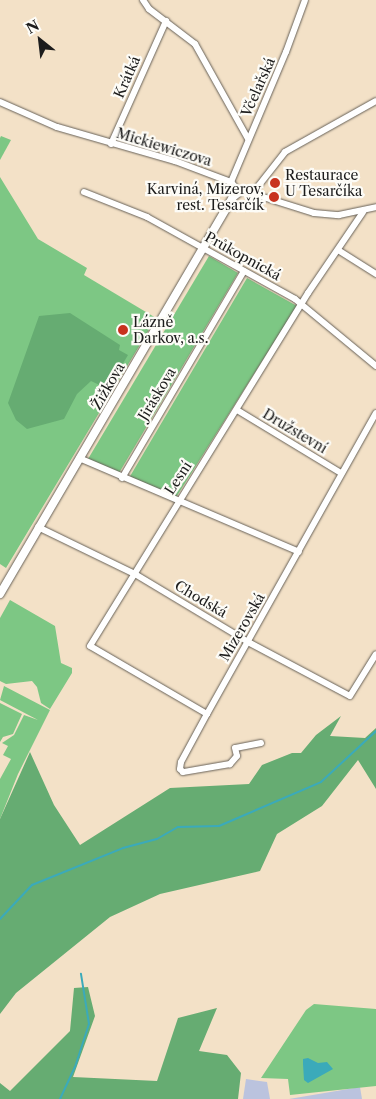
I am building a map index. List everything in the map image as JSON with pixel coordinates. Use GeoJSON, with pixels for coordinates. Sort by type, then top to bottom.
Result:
{"type":"FeatureCollection","features":[{"type":"Feature","properties":{"kind":"street","name":"Včelařská"},"geometry":{"type":"LineString","coordinates":[[230,182],[286,52],[305,0]]}},
{"type":"Feature","properties":{"kind":"street"},"geometry":{"type":"LineString","coordinates":[[145,2],[195,44],[206,59],[229,108],[248,139]]}},
{"type":"Feature","properties":{"kind":"street","name":"Krátká"},"geometry":{"type":"LineString","coordinates":[[111,144],[166,21]]}},
{"type":"Feature","properties":{"kind":"street"},"geometry":{"type":"LineString","coordinates":[[252,194],[285,152],[376,101]]}},
{"type":"Feature","properties":{"kind":"street","name":"Mickiewiczova"},"geometry":{"type":"LineString","coordinates":[[0,102],[58,127],[111,144],[175,161],[230,182]]}},
{"type":"Feature","properties":{"kind":"street"},"geometry":{"type":"LineString","coordinates":[[230,182],[238,192],[252,194],[314,213],[338,215],[363,212],[376,207]]}},
{"type":"Feature","properties":{"kind":"street","name":"Průkopnická"},"geometry":{"type":"LineString","coordinates":[[84,192],[147,217],[302,304],[376,366]]}},
{"type":"Feature","properties":{"kind":"street","name":"Žižkova"},"geometry":{"type":"LineString","coordinates":[[0,594],[203,248],[238,192]]}},
{"type":"Feature","properties":{"kind":"street","name":"Lesní"},"geometry":{"type":"LineString","coordinates":[[207,714],[90,646],[177,502],[302,304],[363,212]]}},
{"type":"Feature","properties":{"kind":"street"},"geometry":{"type":"LineString","coordinates":[[338,250],[376,274]]}},
{"type":"Feature","properties":{"kind":"street","name":"Jiráskova"},"geometry":{"type":"LineString","coordinates":[[122,478],[244,271]]}},
{"type":"Feature","properties":{"kind":"street","name":"Družstevní"},"geometry":{"type":"LineString","coordinates":[[236,410],[341,473]]}},
{"type":"Feature","properties":{"kind":"street","name":"Mizerovská"},"geometry":{"type":"LineString","coordinates":[[261,743],[235,748],[237,756],[230,764],[184,772],[181,762],[376,413]]}},
{"type":"Feature","properties":{"kind":"street"},"geometry":{"type":"LineString","coordinates":[[79,458],[177,502],[299,552]]}},
{"type":"Feature","properties":{"kind":"street","name":"Chodská"},"geometry":{"type":"LineString","coordinates":[[38,527],[135,574],[248,642],[350,696],[376,654]]}},
{"type":"Feature","properties":{"kind":"shaded area"},"geometry":{"type":"Polygon","coordinates":[[[246,1079],[267,1082],[270,1099],[243,1099],[246,1079]]]}},
{"type":"Feature","properties":{"kind":"shaded area"},"geometry":{"type":"Polygon","coordinates":[[[360,1087],[362,1099],[289,1099],[360,1087]]]}},
{"type":"Feature","properties":{"kind":"green space"},"geometry":{"type":"Polygon","coordinates":[[[1,136],[11,140],[0,160],[0,138],[1,136]]]}},
{"type":"Feature","properties":{"kind":"green space"},"geometry":{"type":"Polygon","coordinates":[[[0,177],[38,239],[87,268],[84,275],[156,318],[6,568],[0,564],[0,177]]]}},
{"type":"Feature","properties":{"kind":"green space"},"geometry":{"type":"Polygon","coordinates":[[[209,256],[238,273],[119,473],[88,459],[209,256]]]}},
{"type":"Feature","properties":{"kind":"green space"},"geometry":{"type":"Polygon","coordinates":[[[247,278],[297,306],[175,499],[129,478],[247,278]]]}},
{"type":"Feature","properties":{"kind":"green space"},"geometry":{"type":"Polygon","coordinates":[[[70,313],[120,345],[119,350],[128,355],[108,389],[91,381],[77,394],[64,419],[27,429],[16,420],[8,403],[39,316],[70,313]]]}},
{"type":"Feature","properties":{"kind":"green space"},"geometry":{"type":"Polygon","coordinates":[[[10,600],[55,626],[61,663],[72,668],[72,673],[50,709],[41,703],[37,687],[32,681],[6,684],[0,681],[0,618],[10,600]]]}},
{"type":"Feature","properties":{"kind":"green space"},"geometry":{"type":"Polygon","coordinates":[[[4,686],[50,710],[18,774],[0,819],[0,779],[11,759],[3,755],[8,746],[2,743],[14,735],[24,715],[38,720],[0,700],[4,686]]]}},
{"type":"Feature","properties":{"kind":"green space"},"geometry":{"type":"Polygon","coordinates":[[[0,703],[22,714],[13,734],[3,737],[0,742],[0,703]]]}},
{"type":"Feature","properties":{"kind":"green space"},"geometry":{"type":"Polygon","coordinates":[[[341,716],[330,736],[365,738],[376,728],[376,789],[358,760],[322,806],[277,834],[260,871],[160,894],[110,917],[16,993],[0,1014],[0,819],[30,752],[54,805],[80,845],[170,788],[249,784],[262,765],[292,753],[301,753],[316,735],[341,716]]]}},
{"type":"Feature","properties":{"kind":"green space"},"geometry":{"type":"Polygon","coordinates":[[[88,987],[95,1016],[73,1077],[157,1081],[178,1018],[217,1008],[199,1051],[227,1055],[241,1073],[238,1099],[0,1099],[0,1083],[10,1091],[70,1031],[74,988],[88,987]]]}},
{"type":"Feature","properties":{"kind":"green space"},"geometry":{"type":"Polygon","coordinates":[[[314,1004],[376,1009],[376,1086],[290,1095],[288,1079],[261,1078],[306,1010],[314,1004]]]}},
{"type":"Feature","properties":{"kind":"water"},"geometry":{"type":"Polygon","coordinates":[[[308,1058],[318,1063],[327,1062],[333,1069],[308,1083],[304,1080],[303,1059],[308,1058]]]}},
{"type":"Feature","properties":{"kind":"waterway"},"geometry":{"type":"LineString","coordinates":[[0,919],[32,885],[123,848],[157,839],[178,827],[219,826],[321,782],[376,731]]}},
{"type":"Feature","properties":{"kind":"waterway"},"geometry":{"type":"LineString","coordinates":[[60,1099],[75,1067],[89,1024],[81,974]]}},
{"type":"Feature","properties":{"kind":"place","name":"Restaurace U Tesarčíka"},"geometry":{"type":"Point","coordinates":[275,183]}},
{"type":"Feature","properties":{"kind":"place","name":"Karviná, Mizerov, rest. Tesarčík"},"geometry":{"type":"Point","coordinates":[274,197]}},
{"type":"Feature","properties":{"kind":"place","name":"Lázně Darkov, a.s."},"geometry":{"type":"Point","coordinates":[123,330]}}]}
